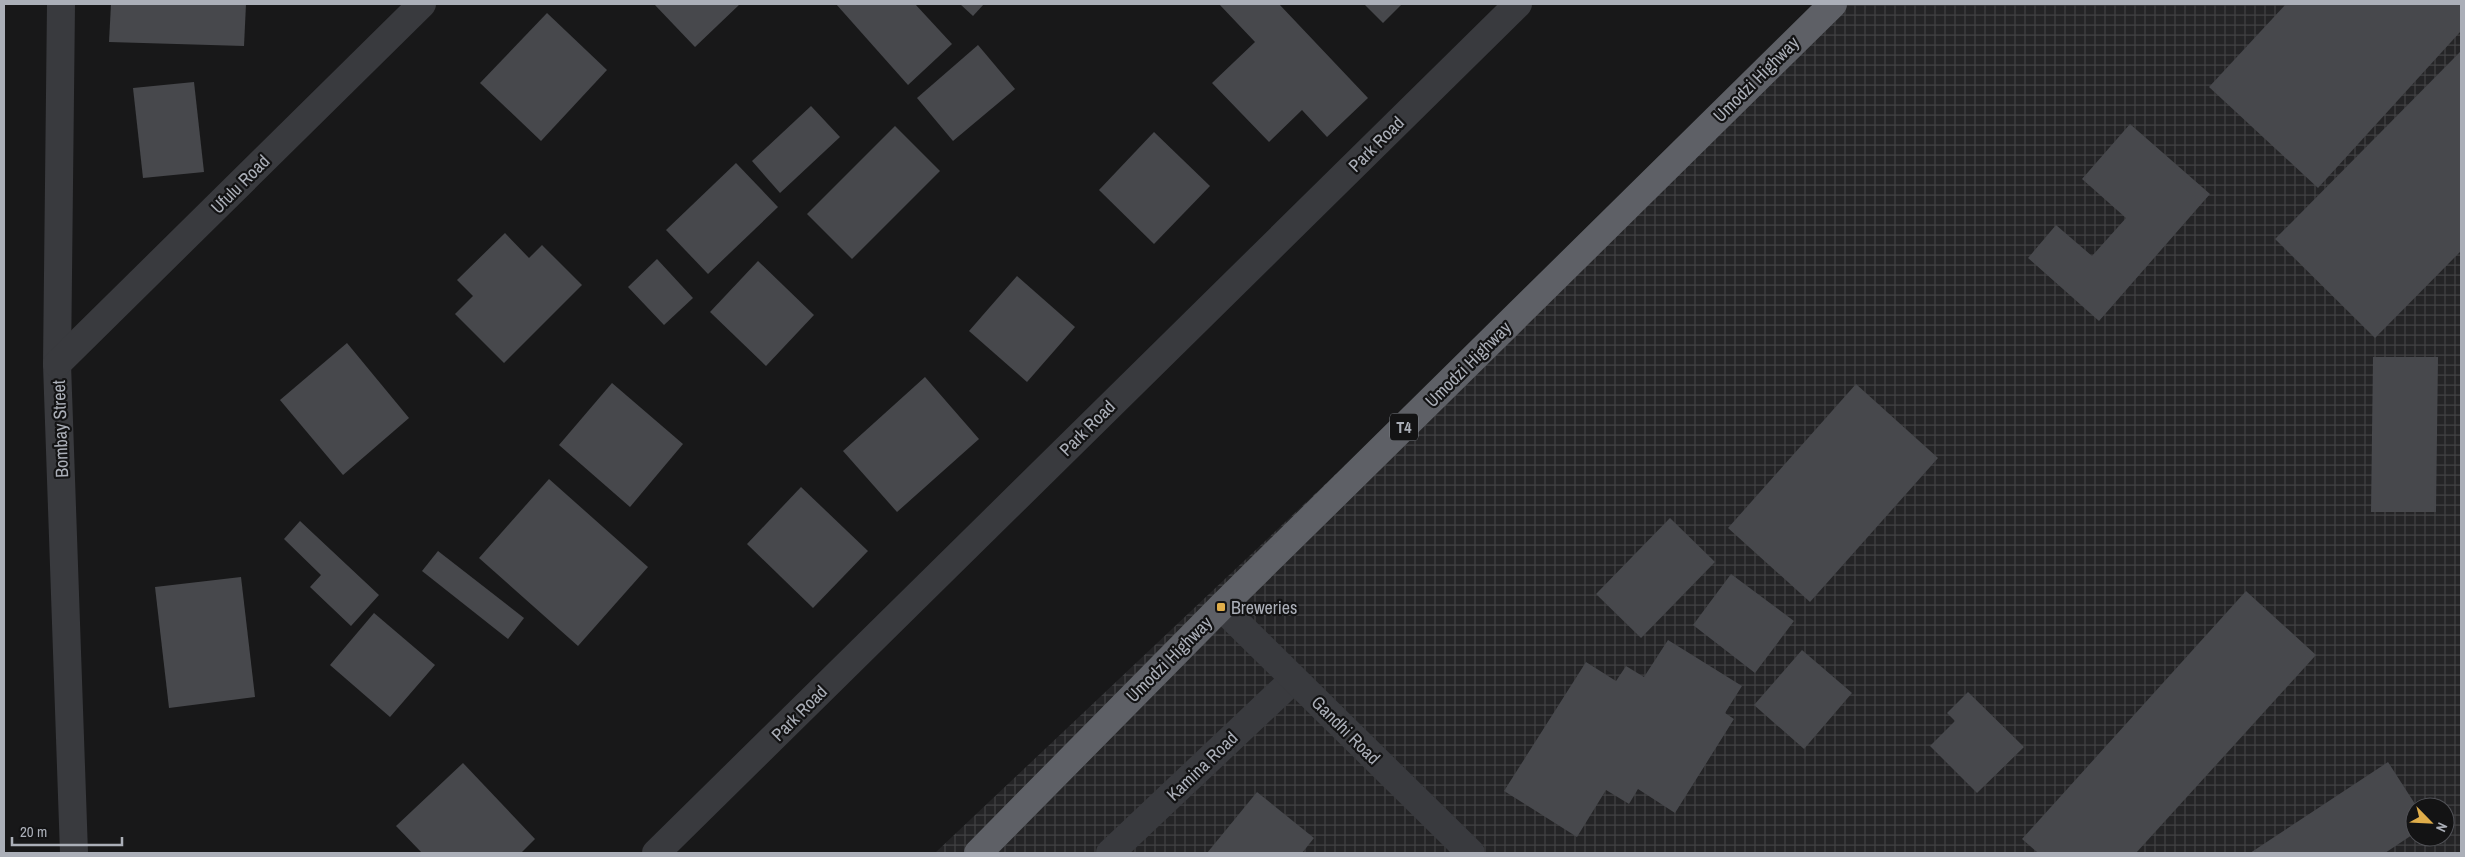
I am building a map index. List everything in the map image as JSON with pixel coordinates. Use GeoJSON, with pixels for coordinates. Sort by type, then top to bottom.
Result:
{"type":"FeatureCollection","features":[{"type":"Feature","properties":{"kind":"highway","name":"Umodzi Highway"},"geometry":{"type":"LineString","coordinates":[[978,853],[1221,607],[1833,4]]}},
{"type":"Feature","properties":{"kind":"street","name":"Bombay Street"},"geometry":{"type":"LineString","coordinates":[[61,4],[57,364],[74,853]]}},
{"type":"Feature","properties":{"kind":"street","name":"Ufulu Road"},"geometry":{"type":"LineString","coordinates":[[57,364],[422,4]]}},
{"type":"Feature","properties":{"kind":"street","name":"Park Road"},"geometry":{"type":"LineString","coordinates":[[656,853],[1518,4]]}},
{"type":"Feature","properties":{"kind":"street","name":"Gandhi Road"},"geometry":{"type":"LineString","coordinates":[[1221,607],[1471,853]]}},
{"type":"Feature","properties":{"kind":"street","name":"Kamina Road"},"geometry":{"type":"LineString","coordinates":[[1110,853],[1294,679]]}},
{"type":"Feature","properties":{"kind":"shaded area"},"geometry":{"type":"Polygon","coordinates":[[[1833,4],[2461,4],[2461,853],[935,853],[1833,4]]]}},
{"type":"Feature","properties":{"kind":"building"},"geometry":{"type":"Polygon","coordinates":[[[111,4],[246,4],[244,46],[109,42],[111,4]]]}},
{"type":"Feature","properties":{"kind":"building"},"geometry":{"type":"Polygon","coordinates":[[[654,4],[740,4],[695,47],[654,4]]]}},
{"type":"Feature","properties":{"kind":"building"},"geometry":{"type":"Polygon","coordinates":[[[836,4],[915,4],[952,44],[908,85],[836,4]]]}},
{"type":"Feature","properties":{"kind":"building"},"geometry":{"type":"Polygon","coordinates":[[[960,4],[984,4],[973,16],[960,4]]]}},
{"type":"Feature","properties":{"kind":"building"},"geometry":{"type":"Polygon","coordinates":[[[1219,4],[1279,4],[1368,98],[1327,137],[1302,110],[1269,142],[1212,83],[1255,42],[1219,4]]]}},
{"type":"Feature","properties":{"kind":"building"},"geometry":{"type":"Polygon","coordinates":[[[1364,4],[1402,4],[1383,23],[1364,4]]]}},
{"type":"Feature","properties":{"kind":"building"},"geometry":{"type":"Polygon","coordinates":[[[2286,4],[2461,4],[2461,31],[2318,188],[2209,87],[2286,4]]]}},
{"type":"Feature","properties":{"kind":"building"},"geometry":{"type":"Polygon","coordinates":[[[547,13],[607,70],[541,141],[480,83],[547,13]]]}},
{"type":"Feature","properties":{"kind":"building"},"geometry":{"type":"Polygon","coordinates":[[[978,45],[1015,89],[953,141],[917,98],[978,45]]]}},
{"type":"Feature","properties":{"kind":"building"},"geometry":{"type":"Polygon","coordinates":[[[2461,51],[2461,251],[2375,338],[2275,239],[2461,51]]]}},
{"type":"Feature","properties":{"kind":"building"},"geometry":{"type":"Polygon","coordinates":[[[194,82],[204,172],[143,178],[133,88],[194,82]]]}},
{"type":"Feature","properties":{"kind":"building"},"geometry":{"type":"Polygon","coordinates":[[[811,106],[840,137],[780,193],[752,161],[811,106]]]}},
{"type":"Feature","properties":{"kind":"building"},"geometry":{"type":"Polygon","coordinates":[[[2130,124],[2210,194],[2099,321],[2028,258],[2056,225],[2092,256],[2126,218],[2082,179],[2130,124]]]}},
{"type":"Feature","properties":{"kind":"building"},"geometry":{"type":"Polygon","coordinates":[[[895,126],[940,171],[852,259],[807,214],[895,126]]]}},
{"type":"Feature","properties":{"kind":"building"},"geometry":{"type":"Polygon","coordinates":[[[1154,132],[1210,186],[1154,244],[1099,190],[1154,132]]]}},
{"type":"Feature","properties":{"kind":"building"},"geometry":{"type":"Polygon","coordinates":[[[736,163],[778,207],[708,274],[666,230],[736,163]]]}},
{"type":"Feature","properties":{"kind":"building"},"geometry":{"type":"Polygon","coordinates":[[[505,233],[529,258],[542,245],[582,285],[504,363],[455,314],[473,296],[457,280],[505,233]]]}},
{"type":"Feature","properties":{"kind":"building"},"geometry":{"type":"Polygon","coordinates":[[[657,259],[693,298],[664,325],[628,287],[657,259]]]}},
{"type":"Feature","properties":{"kind":"building"},"geometry":{"type":"Polygon","coordinates":[[[758,261],[814,315],[766,366],[710,312],[758,261]]]}},
{"type":"Feature","properties":{"kind":"building"},"geometry":{"type":"Polygon","coordinates":[[[1017,276],[1075,327],[1027,382],[969,331],[1017,276]]]}},
{"type":"Feature","properties":{"kind":"building"},"geometry":{"type":"Polygon","coordinates":[[[347,343],[409,418],[343,475],[280,400],[347,343]]]}},
{"type":"Feature","properties":{"kind":"building"},"geometry":{"type":"Polygon","coordinates":[[[2373,357],[2438,357],[2436,512],[2371,512],[2373,357]]]}},
{"type":"Feature","properties":{"kind":"building"},"geometry":{"type":"Polygon","coordinates":[[[925,377],[979,439],[897,512],[843,451],[925,377]]]}},
{"type":"Feature","properties":{"kind":"building"},"geometry":{"type":"Polygon","coordinates":[[[612,383],[683,444],[630,507],[559,445],[612,383]]]}},
{"type":"Feature","properties":{"kind":"building"},"geometry":{"type":"Polygon","coordinates":[[[1856,384],[1938,458],[1810,602],[1728,528],[1856,384]]]}},
{"type":"Feature","properties":{"kind":"building"},"geometry":{"type":"Polygon","coordinates":[[[549,479],[648,567],[578,646],[479,558],[549,479]]]}},
{"type":"Feature","properties":{"kind":"building"},"geometry":{"type":"Polygon","coordinates":[[[801,487],[868,551],[813,608],[747,544],[801,487]]]}},
{"type":"Feature","properties":{"kind":"building"},"geometry":{"type":"Polygon","coordinates":[[[1670,518],[1715,562],[1641,638],[1596,594],[1670,518]]]}},
{"type":"Feature","properties":{"kind":"building"},"geometry":{"type":"Polygon","coordinates":[[[300,521],[379,595],[351,626],[310,587],[321,575],[284,539],[300,521]]]}},
{"type":"Feature","properties":{"kind":"building"},"geometry":{"type":"Polygon","coordinates":[[[438,551],[524,618],[508,639],[422,571],[438,551]]]}},
{"type":"Feature","properties":{"kind":"building"},"geometry":{"type":"Polygon","coordinates":[[[1731,574],[1794,621],[1755,673],[1693,625],[1731,574]]]}},
{"type":"Feature","properties":{"kind":"building"},"geometry":{"type":"Polygon","coordinates":[[[241,577],[255,697],[169,708],[155,587],[241,577]]]}},
{"type":"Feature","properties":{"kind":"building"},"geometry":{"type":"Polygon","coordinates":[[[2246,591],[2316,655],[2136,853],[2038,853],[2022,839],[2246,591]]]}},
{"type":"Feature","properties":{"kind":"building"},"geometry":{"type":"Polygon","coordinates":[[[374,613],[435,665],[390,717],[330,665],[374,613]]]}},
{"type":"Feature","properties":{"kind":"building"},"geometry":{"type":"Polygon","coordinates":[[[1668,640],[1742,686],[1725,713],[1734,719],[1675,813],[1638,789],[1629,804],[1606,790],[1577,837],[1504,791],[1586,662],[1616,681],[1626,666],[1644,677],[1668,640]]]}},
{"type":"Feature","properties":{"kind":"building"},"geometry":{"type":"Polygon","coordinates":[[[1802,650],[1852,693],[1804,749],[1754,705],[1802,650]]]}},
{"type":"Feature","properties":{"kind":"building"},"geometry":{"type":"Polygon","coordinates":[[[1968,692],[2024,747],[1977,793],[1930,746],[1955,721],[1947,713],[1968,692]]]}},
{"type":"Feature","properties":{"kind":"building"},"geometry":{"type":"Polygon","coordinates":[[[2388,762],[2411,797],[2405,797],[2405,840],[2385,853],[2250,853],[2388,762]]]}},
{"type":"Feature","properties":{"kind":"building"},"geometry":{"type":"Polygon","coordinates":[[[463,763],[535,839],[521,853],[422,853],[396,826],[463,763]]]}},
{"type":"Feature","properties":{"kind":"building"},"geometry":{"type":"Polygon","coordinates":[[[1257,792],[1314,838],[1302,853],[1207,853],[1257,792]]]}},
{"type":"Feature","properties":{"kind":"place","name":"Breweries"},"geometry":{"type":"Point","coordinates":[1221,607]}}]}
